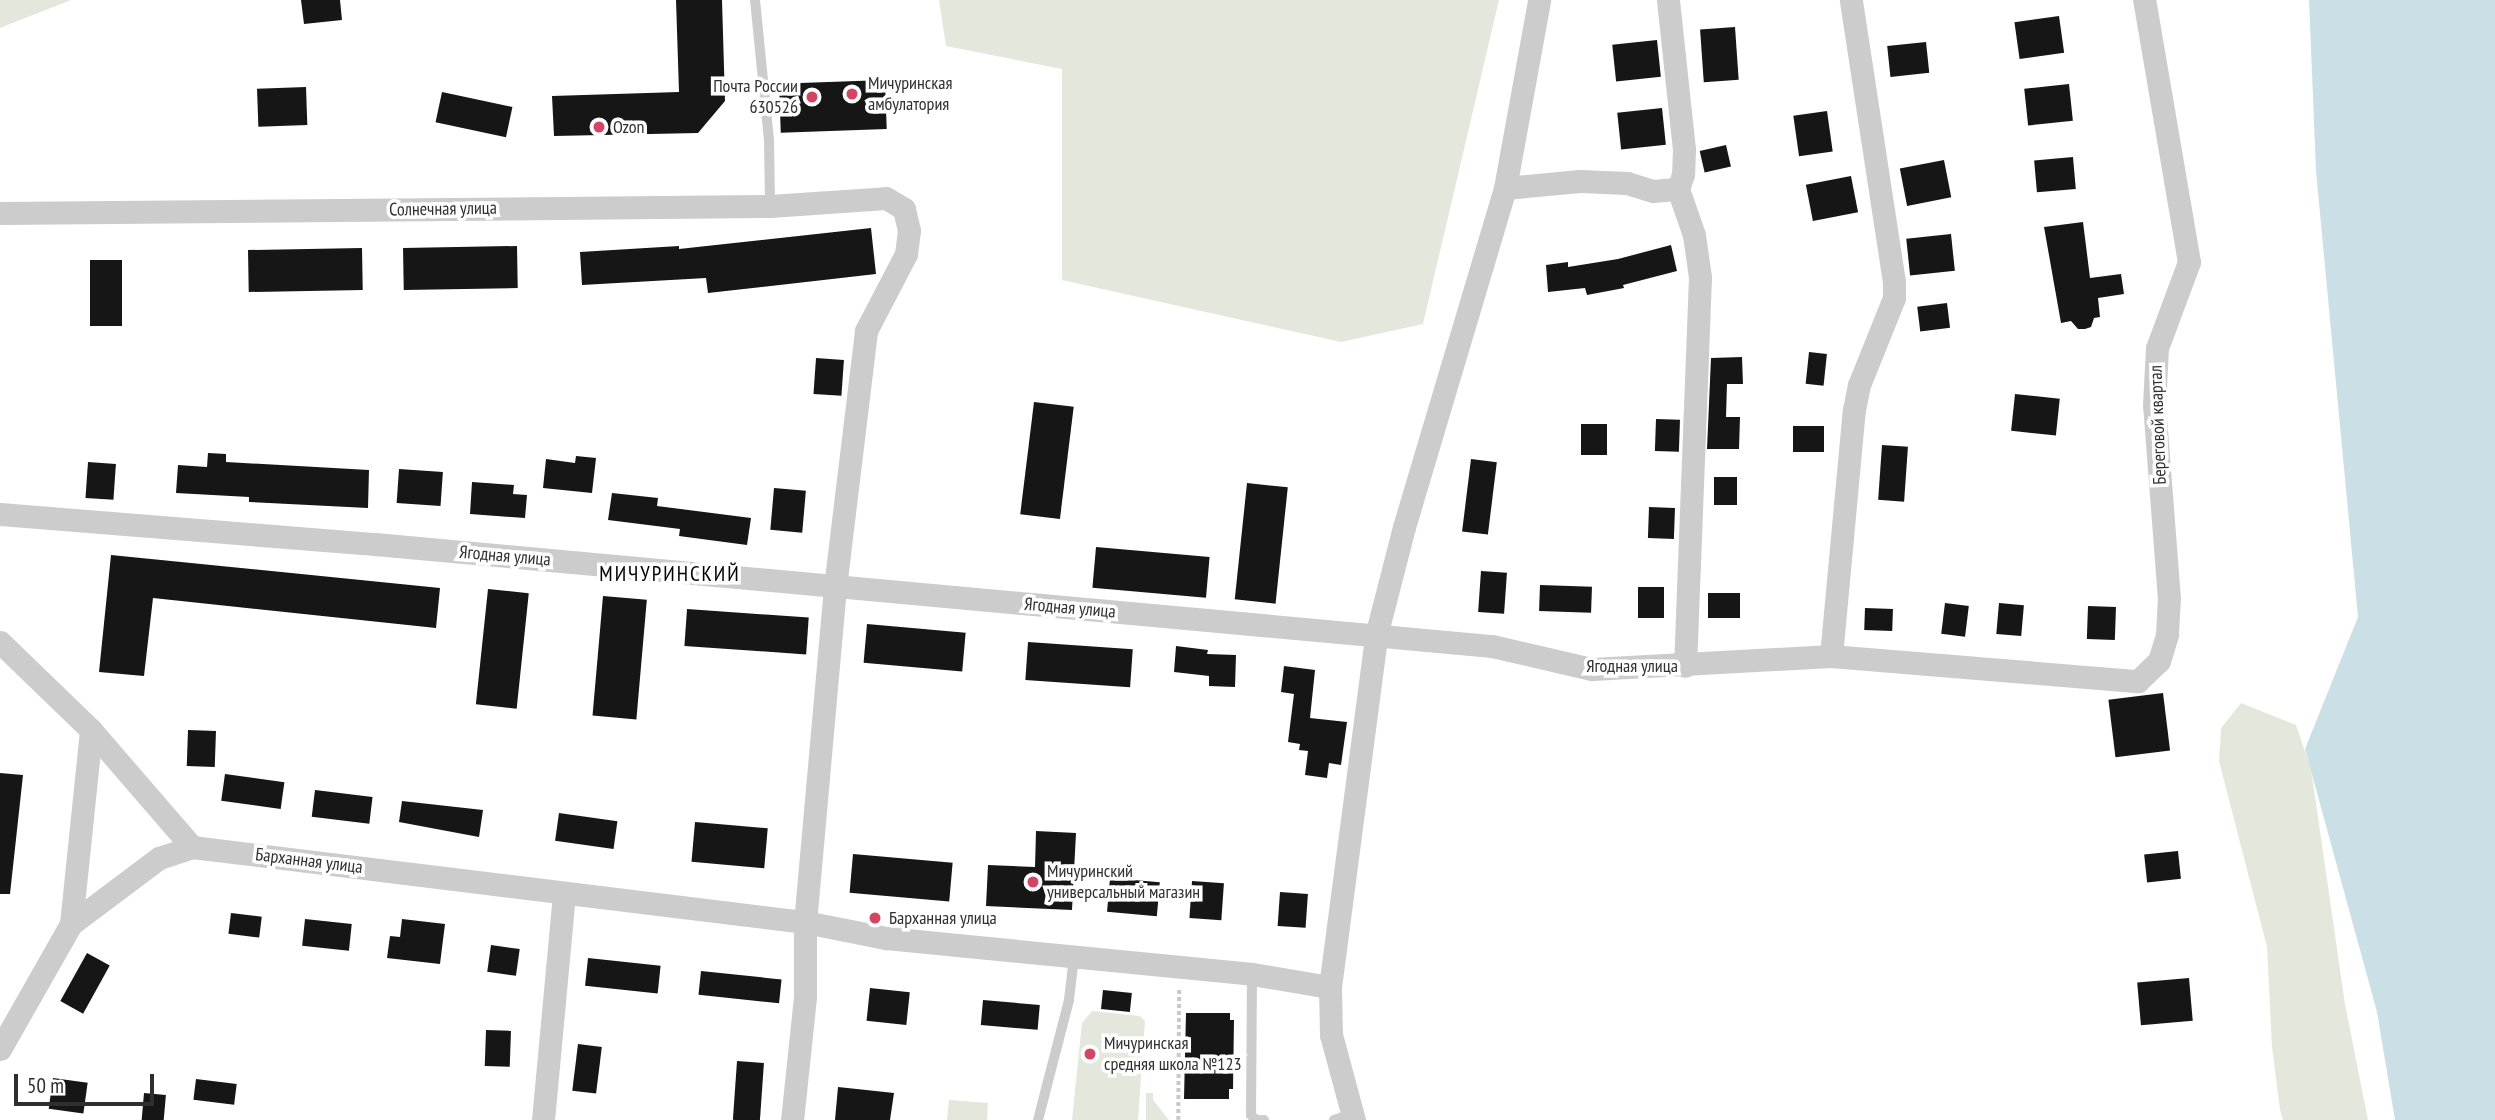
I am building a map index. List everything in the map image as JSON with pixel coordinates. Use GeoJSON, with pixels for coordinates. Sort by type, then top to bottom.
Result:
{"type":"FeatureCollection","features":[{"type":"Feature","properties":{"kind":"street"},"geometry":{"type":"LineString","coordinates":[[1347,1118],[1331,1035],[1330,987],[1376,636],[1504,188],[1539,0]]}},
{"type":"Feature","properties":{"kind":"street"},"geometry":{"type":"LineString","coordinates":[[1668,0],[1684,149],[1683,174],[1678,189],[1694,234],[1700,277],[1685,666]]}},
{"type":"Feature","properties":{"kind":"street"},"geometry":{"type":"LineString","coordinates":[[1831,656],[1858,386],[1894,298],[1894,282],[1851,0]]}},
{"type":"Feature","properties":{"kind":"street","name":"Береговой квартал"},"geometry":{"type":"LineString","coordinates":[[2138,681],[2159,661],[2167,634],[2169,598],[2154,405],[2156,359],[2165,320],[2189,262],[2144,0]]}},
{"type":"Feature","properties":{"kind":"street"},"geometry":{"type":"LineString","coordinates":[[1504,188],[1580,181],[1627,183],[1653,191],[1678,189]]}},
{"type":"Feature","properties":{"kind":"street","name":"Солнечная улица"},"geometry":{"type":"LineString","coordinates":[[0,213],[770,206],[887,198],[904,209],[909,230],[906,254],[866,331],[835,587]]}},
{"type":"Feature","properties":{"kind":"street","name":"Ягодная улица"},"geometry":{"type":"LineString","coordinates":[[0,514],[375,544],[1492,646],[1592,669],[1831,656],[2138,681]]}},
{"type":"Feature","properties":{"kind":"street"},"geometry":{"type":"LineString","coordinates":[[792,1120],[804,997],[805,922],[835,587]]}},
{"type":"Feature","properties":{"kind":"street"},"geometry":{"type":"LineString","coordinates":[[0,642],[90,730],[192,847],[159,859],[71,924],[0,1049]]}},
{"type":"Feature","properties":{"kind":"street"},"geometry":{"type":"LineString","coordinates":[[71,924],[90,730]]}},
{"type":"Feature","properties":{"kind":"street","name":"Барханная улица"},"geometry":{"type":"LineString","coordinates":[[192,847],[805,922],[886,938],[1252,974],[1330,987]]}},
{"type":"Feature","properties":{"kind":"street"},"geometry":{"type":"LineString","coordinates":[[543,1120],[564,893]]}},
{"type":"Feature","properties":{"kind":"lane"},"geometry":{"type":"LineString","coordinates":[[755,0],[769,140],[770,206]]}},
{"type":"Feature","properties":{"kind":"lane"},"geometry":{"type":"LineString","coordinates":[[1038,1120],[1069,1000],[1074,956]]}},
{"type":"Feature","properties":{"kind":"lane"},"geometry":{"type":"LineString","coordinates":[[1252,974],[1251,1115],[1256,1120],[1264,1120]]}},
{"type":"Feature","properties":{"kind":"path"},"geometry":{"type":"LineString","coordinates":[[1178,1120],[1179,989]]}},
{"type":"Feature","properties":{"kind":"shaded area"},"geometry":{"type":"Polygon","coordinates":[[[0,0],[71,0],[0,28],[0,0]]]}},
{"type":"Feature","properties":{"kind":"shaded area"},"geometry":{"type":"Polygon","coordinates":[[[939,0],[1499,0],[1423,324],[1341,342],[1062,280],[1062,69],[946,46],[939,0]]]}},
{"type":"Feature","properties":{"kind":"shaded area"},"geometry":{"type":"Polygon","coordinates":[[[2241,703],[2296,725],[2311,769],[2345,1004],[2368,1120],[2283,1120],[2272,1047],[2267,947],[2219,761],[2221,728],[2241,703]]]}},
{"type":"Feature","properties":{"kind":"shaded area"},"geometry":{"type":"Polygon","coordinates":[[[1092,1011],[1140,1016],[1145,1021],[1138,1120],[1072,1120],[1082,1023],[1092,1011]]]}},
{"type":"Feature","properties":{"kind":"shaded area"},"geometry":{"type":"Polygon","coordinates":[[[1146,1093],[1153,1093],[1153,1100],[1169,1120],[1146,1120],[1146,1093]]]}},
{"type":"Feature","properties":{"kind":"shaded area"},"geometry":{"type":"Polygon","coordinates":[[[949,1100],[988,1103],[987,1120],[947,1120],[949,1100]]]}},
{"type":"Feature","properties":{"kind":"water"},"geometry":{"type":"Polygon","coordinates":[[[2309,0],[2495,0],[2495,1120],[2395,1120],[2377,1012],[2305,749],[2358,617],[2316,171],[2309,0]]]}},
{"type":"Feature","properties":{"kind":"building"},"geometry":{"type":"Polygon","coordinates":[[[301,0],[340,0],[342,20],[304,24],[301,0]]]}},
{"type":"Feature","properties":{"kind":"building"},"geometry":{"type":"Polygon","coordinates":[[[676,0],[722,0],[725,101],[698,133],[554,136],[552,96],[679,92],[676,0]]]}},
{"type":"Feature","properties":{"kind":"building"},"geometry":{"type":"Polygon","coordinates":[[[2059,16],[2064,53],[2020,59],[2014,22],[2059,16]]]}},
{"type":"Feature","properties":{"kind":"building"},"geometry":{"type":"Polygon","coordinates":[[[1735,27],[1739,80],[1704,82],[1700,29],[1735,27]]]}},
{"type":"Feature","properties":{"kind":"building"},"geometry":{"type":"Polygon","coordinates":[[[1657,40],[1661,77],[1616,82],[1612,45],[1657,40]]]}},
{"type":"Feature","properties":{"kind":"building"},"geometry":{"type":"Polygon","coordinates":[[[1926,42],[1929,73],[1890,77],[1887,46],[1926,42]]]}},
{"type":"Feature","properties":{"kind":"building"},"geometry":{"type":"Polygon","coordinates":[[[885,80],[887,129],[781,133],[779,84],[885,80]]]}},
{"type":"Feature","properties":{"kind":"building"},"geometry":{"type":"Polygon","coordinates":[[[2069,84],[2073,121],[2028,126],[2024,89],[2069,84]]]}},
{"type":"Feature","properties":{"kind":"building"},"geometry":{"type":"Polygon","coordinates":[[[306,87],[307,125],[258,127],[257,89],[306,87]]]}},
{"type":"Feature","properties":{"kind":"building"},"geometry":{"type":"Polygon","coordinates":[[[442,92],[512,107],[506,137],[436,122],[442,92]]]}},
{"type":"Feature","properties":{"kind":"building"},"geometry":{"type":"Polygon","coordinates":[[[1662,108],[1666,145],[1621,150],[1617,113],[1662,108]]]}},
{"type":"Feature","properties":{"kind":"building"},"geometry":{"type":"Polygon","coordinates":[[[1827,111],[1833,152],[1799,156],[1793,116],[1827,111]]]}},
{"type":"Feature","properties":{"kind":"building"},"geometry":{"type":"Polygon","coordinates":[[[1726,145],[1731,166],[1705,173],[1700,151],[1726,145]]]}},
{"type":"Feature","properties":{"kind":"building"},"geometry":{"type":"Polygon","coordinates":[[[2073,157],[2076,189],[2037,192],[2034,160],[2073,157]]]}},
{"type":"Feature","properties":{"kind":"building"},"geometry":{"type":"Polygon","coordinates":[[[1944,160],[1951,197],[1907,206],[1900,169],[1944,160]]]}},
{"type":"Feature","properties":{"kind":"building"},"geometry":{"type":"Polygon","coordinates":[[[1851,176],[1858,212],[1813,221],[1806,185],[1851,176]]]}},
{"type":"Feature","properties":{"kind":"building"},"geometry":{"type":"Polygon","coordinates":[[[2083,222],[2090,278],[2121,274],[2124,294],[2098,298],[2100,317],[2094,318],[2091,327],[2078,329],[2071,321],[2061,323],[2044,227],[2083,222]]]}},
{"type":"Feature","properties":{"kind":"building"},"geometry":{"type":"Polygon","coordinates":[[[871,228],[876,274],[708,293],[706,278],[582,285],[580,252],[679,246],[679,249],[871,228]]]}},
{"type":"Feature","properties":{"kind":"building"},"geometry":{"type":"Polygon","coordinates":[[[1951,234],[1955,271],[1910,276],[1906,239],[1951,234]]]}},
{"type":"Feature","properties":{"kind":"building"},"geometry":{"type":"Polygon","coordinates":[[[1671,245],[1677,271],[1623,285],[1624,288],[1587,295],[1585,288],[1548,292],[1546,265],[1568,262],[1568,267],[1618,259],[1671,245]]]}},
{"type":"Feature","properties":{"kind":"building"},"geometry":{"type":"Polygon","coordinates":[[[517,246],[518,288],[404,290],[403,248],[517,246]]]}},
{"type":"Feature","properties":{"kind":"building"},"geometry":{"type":"Polygon","coordinates":[[[362,248],[363,290],[249,292],[248,250],[362,248]]]}},
{"type":"Feature","properties":{"kind":"building"},"geometry":{"type":"Polygon","coordinates":[[[90,260],[122,260],[122,326],[90,326],[90,260]]]}},
{"type":"Feature","properties":{"kind":"building"},"geometry":{"type":"Polygon","coordinates":[[[1947,303],[1950,328],[1920,331],[1917,307],[1947,303]]]}},
{"type":"Feature","properties":{"kind":"building"},"geometry":{"type":"Polygon","coordinates":[[[1809,352],[1827,354],[1824,386],[1806,384],[1809,352]]]}},
{"type":"Feature","properties":{"kind":"building"},"geometry":{"type":"Polygon","coordinates":[[[1742,357],[1743,384],[1727,384],[1726,417],[1740,417],[1739,449],[1707,449],[1711,358],[1742,357]]]}},
{"type":"Feature","properties":{"kind":"building"},"geometry":{"type":"Polygon","coordinates":[[[816,358],[844,360],[841,396],[813,394],[816,358]]]}},
{"type":"Feature","properties":{"kind":"building"},"geometry":{"type":"Polygon","coordinates":[[[2015,394],[2060,399],[2056,436],[2011,431],[2015,394]]]}},
{"type":"Feature","properties":{"kind":"building"},"geometry":{"type":"Polygon","coordinates":[[[1034,402],[1074,407],[1060,519],[1020,514],[1034,402]]]}},
{"type":"Feature","properties":{"kind":"building"},"geometry":{"type":"Polygon","coordinates":[[[1656,419],[1680,420],[1679,452],[1655,451],[1656,419]]]}},
{"type":"Feature","properties":{"kind":"building"},"geometry":{"type":"Polygon","coordinates":[[[1581,424],[1607,424],[1607,455],[1581,455],[1581,424]]]}},
{"type":"Feature","properties":{"kind":"building"},"geometry":{"type":"Polygon","coordinates":[[[1793,426],[1824,426],[1824,452],[1793,452],[1793,426]]]}},
{"type":"Feature","properties":{"kind":"building"},"geometry":{"type":"Polygon","coordinates":[[[1882,445],[1908,447],[1904,502],[1878,500],[1882,445]]]}},
{"type":"Feature","properties":{"kind":"building"},"geometry":{"type":"Polygon","coordinates":[[[208,453],[226,454],[226,462],[369,470],[368,508],[249,502],[249,497],[176,493],[178,465],[207,467],[208,453]]]}},
{"type":"Feature","properties":{"kind":"building"},"geometry":{"type":"Polygon","coordinates":[[[576,456],[596,458],[592,493],[543,488],[546,459],[575,463],[576,456]]]}},
{"type":"Feature","properties":{"kind":"building"},"geometry":{"type":"Polygon","coordinates":[[[1471,459],[1497,462],[1488,535],[1462,531],[1471,459]]]}},
{"type":"Feature","properties":{"kind":"building"},"geometry":{"type":"Polygon","coordinates":[[[88,462],[116,464],[113,500],[85,498],[88,462]]]}},
{"type":"Feature","properties":{"kind":"building"},"geometry":{"type":"Polygon","coordinates":[[[399,469],[443,472],[441,506],[397,503],[399,469]]]}},
{"type":"Feature","properties":{"kind":"building"},"geometry":{"type":"Polygon","coordinates":[[[1714,477],[1737,477],[1737,505],[1714,505],[1714,477]]]}},
{"type":"Feature","properties":{"kind":"building"},"geometry":{"type":"Polygon","coordinates":[[[472,482],[514,485],[513,494],[527,495],[525,518],[470,514],[472,482]]]}},
{"type":"Feature","properties":{"kind":"building"},"geometry":{"type":"Polygon","coordinates":[[[1247,483],[1288,487],[1276,604],[1235,599],[1247,483]]]}},
{"type":"Feature","properties":{"kind":"building"},"geometry":{"type":"Polygon","coordinates":[[[774,488],[806,491],[802,533],[770,530],[774,488]]]}},
{"type":"Feature","properties":{"kind":"building"},"geometry":{"type":"Polygon","coordinates":[[[612,493],[658,498],[657,506],[751,518],[747,545],[679,536],[680,529],[608,520],[612,493]]]}},
{"type":"Feature","properties":{"kind":"building"},"geometry":{"type":"Polygon","coordinates":[[[1649,507],[1675,508],[1674,539],[1648,538],[1649,507]]]}},
{"type":"Feature","properties":{"kind":"building"},"geometry":{"type":"Polygon","coordinates":[[[1096,547],[1210,557],[1206,598],[1092,588],[1096,547]]]}},
{"type":"Feature","properties":{"kind":"building"},"geometry":{"type":"Polygon","coordinates":[[[111,555],[440,588],[436,628],[153,598],[144,676],[99,672],[111,555]]]}},
{"type":"Feature","properties":{"kind":"building"},"geometry":{"type":"Polygon","coordinates":[[[1481,571],[1507,573],[1504,614],[1478,612],[1481,571]]]}},
{"type":"Feature","properties":{"kind":"building"},"geometry":{"type":"Polygon","coordinates":[[[1540,585],[1592,587],[1591,613],[1539,611],[1540,585]]]}},
{"type":"Feature","properties":{"kind":"building"},"geometry":{"type":"Polygon","coordinates":[[[1638,587],[1664,587],[1664,618],[1638,618],[1638,587]]]}},
{"type":"Feature","properties":{"kind":"building"},"geometry":{"type":"Polygon","coordinates":[[[488,589],[529,593],[517,709],[476,704],[488,589]]]}},
{"type":"Feature","properties":{"kind":"building"},"geometry":{"type":"Polygon","coordinates":[[[1708,593],[1740,593],[1740,618],[1708,618],[1708,593]]]}},
{"type":"Feature","properties":{"kind":"building"},"geometry":{"type":"Polygon","coordinates":[[[603,596],[647,600],[636,719],[593,716],[603,596]]]}},
{"type":"Feature","properties":{"kind":"building"},"geometry":{"type":"Polygon","coordinates":[[[1945,603],[1969,606],[1965,637],[1941,634],[1945,603]]]}},
{"type":"Feature","properties":{"kind":"building"},"geometry":{"type":"Polygon","coordinates":[[[1999,603],[2024,605],[2021,636],[1996,634],[1999,603]]]}},
{"type":"Feature","properties":{"kind":"building"},"geometry":{"type":"Polygon","coordinates":[[[2088,606],[2116,607],[2115,640],[2087,639],[2088,606]]]}},
{"type":"Feature","properties":{"kind":"building"},"geometry":{"type":"Polygon","coordinates":[[[1865,608],[1893,609],[1892,631],[1864,630],[1865,608]]]}},
{"type":"Feature","properties":{"kind":"building"},"geometry":{"type":"Polygon","coordinates":[[[687,609],[809,618],[806,654],[684,646],[687,609]]]}},
{"type":"Feature","properties":{"kind":"building"},"geometry":{"type":"Polygon","coordinates":[[[867,624],[966,633],[962,671],[864,663],[867,624]]]}},
{"type":"Feature","properties":{"kind":"building"},"geometry":{"type":"Polygon","coordinates":[[[1028,642],[1133,649],[1130,687],[1025,680],[1028,642]]]}},
{"type":"Feature","properties":{"kind":"building"},"geometry":{"type":"Polygon","coordinates":[[[1176,646],[1208,650],[1207,654],[1236,655],[1235,687],[1209,686],[1209,676],[1174,672],[1176,646]]]}},
{"type":"Feature","properties":{"kind":"building"},"geometry":{"type":"Polygon","coordinates":[[[1284,666],[1315,670],[1310,718],[1347,722],[1341,765],[1329,763],[1327,778],[1305,775],[1308,751],[1299,750],[1300,744],[1288,742],[1294,694],[1281,692],[1284,666]]]}},
{"type":"Feature","properties":{"kind":"building"},"geometry":{"type":"Polygon","coordinates":[[[2163,693],[2170,751],[2115,757],[2108,700],[2163,693]]]}},
{"type":"Feature","properties":{"kind":"building"},"geometry":{"type":"Polygon","coordinates":[[[188,730],[216,731],[215,767],[187,766],[188,730]]]}},
{"type":"Feature","properties":{"kind":"building"},"geometry":{"type":"Polygon","coordinates":[[[0,773],[23,775],[10,894],[0,894],[0,773]]]}},
{"type":"Feature","properties":{"kind":"building"},"geometry":{"type":"Polygon","coordinates":[[[225,774],[284,782],[281,809],[221,801],[225,774]]]}},
{"type":"Feature","properties":{"kind":"building"},"geometry":{"type":"Polygon","coordinates":[[[315,790],[373,797],[369,824],[312,817],[315,790]]]}},
{"type":"Feature","properties":{"kind":"building"},"geometry":{"type":"Polygon","coordinates":[[[402,801],[483,810],[479,837],[399,822],[402,801]]]}},
{"type":"Feature","properties":{"kind":"building"},"geometry":{"type":"Polygon","coordinates":[[[559,813],[617,821],[614,849],[555,841],[559,813]]]}},
{"type":"Feature","properties":{"kind":"building"},"geometry":{"type":"Polygon","coordinates":[[[695,822],[768,828],[764,868],[692,862],[695,822]]]}},
{"type":"Feature","properties":{"kind":"building"},"geometry":{"type":"Polygon","coordinates":[[[1036,831],[1076,833],[1072,910],[986,906],[988,865],[1035,867],[1036,831]]]}},
{"type":"Feature","properties":{"kind":"building"},"geometry":{"type":"Polygon","coordinates":[[[2178,851],[2181,879],[2147,882],[2144,855],[2178,851]]]}},
{"type":"Feature","properties":{"kind":"building"},"geometry":{"type":"Polygon","coordinates":[[[853,854],[953,863],[949,902],[850,893],[853,854]]]}},
{"type":"Feature","properties":{"kind":"building"},"geometry":{"type":"Polygon","coordinates":[[[1110,878],[1160,882],[1157,916],[1107,912],[1110,878]]]}},
{"type":"Feature","properties":{"kind":"building"},"geometry":{"type":"Polygon","coordinates":[[[1192,881],[1224,883],[1221,920],[1189,918],[1192,881]]]}},
{"type":"Feature","properties":{"kind":"building"},"geometry":{"type":"Polygon","coordinates":[[[1280,892],[1308,894],[1306,928],[1278,926],[1280,892]]]}},
{"type":"Feature","properties":{"kind":"building"},"geometry":{"type":"Polygon","coordinates":[[[231,913],[262,917],[259,938],[228,934],[231,913]]]}},
{"type":"Feature","properties":{"kind":"building"},"geometry":{"type":"Polygon","coordinates":[[[305,919],[352,924],[349,951],[302,946],[305,919]]]}},
{"type":"Feature","properties":{"kind":"building"},"geometry":{"type":"Polygon","coordinates":[[[402,919],[445,924],[440,964],[387,958],[390,936],[400,937],[402,919]]]}},
{"type":"Feature","properties":{"kind":"building"},"geometry":{"type":"Polygon","coordinates":[[[491,945],[520,949],[516,976],[487,972],[491,945]]]}},
{"type":"Feature","properties":{"kind":"building"},"geometry":{"type":"Polygon","coordinates":[[[87,953],[110,966],[83,1014],[60,1001],[87,953]]]}},
{"type":"Feature","properties":{"kind":"building"},"geometry":{"type":"Polygon","coordinates":[[[588,958],[661,966],[658,993],[585,986],[588,958]]]}},
{"type":"Feature","properties":{"kind":"building"},"geometry":{"type":"Polygon","coordinates":[[[701,971],[782,979],[779,1003],[698,995],[701,971]]]}},
{"type":"Feature","properties":{"kind":"building"},"geometry":{"type":"Polygon","coordinates":[[[2189,978],[2193,1021],[2141,1025],[2137,983],[2189,978]]]}},
{"type":"Feature","properties":{"kind":"building"},"geometry":{"type":"Polygon","coordinates":[[[870,988],[910,992],[906,1025],[867,1021],[870,988]]]}},
{"type":"Feature","properties":{"kind":"building"},"geometry":{"type":"Polygon","coordinates":[[[1103,990],[1132,993],[1130,1012],[1101,1009],[1103,990]]]}},
{"type":"Feature","properties":{"kind":"building"},"geometry":{"type":"Polygon","coordinates":[[[983,1000],[1040,1005],[1038,1030],[981,1025],[983,1000]]]}},
{"type":"Feature","properties":{"kind":"building"},"geometry":{"type":"Polygon","coordinates":[[[1186,1013],[1230,1013],[1230,1020],[1234,1020],[1233,1089],[1229,1089],[1229,1099],[1184,1099],[1186,1013]]]}},
{"type":"Feature","properties":{"kind":"building"},"geometry":{"type":"Polygon","coordinates":[[[486,1030],[511,1031],[510,1067],[485,1066],[486,1030]]]}},
{"type":"Feature","properties":{"kind":"building"},"geometry":{"type":"Polygon","coordinates":[[[578,1044],[602,1047],[596,1094],[572,1091],[578,1044]]]}},
{"type":"Feature","properties":{"kind":"building"},"geometry":{"type":"Polygon","coordinates":[[[737,1061],[764,1063],[760,1120],[733,1120],[737,1061]]]}},
{"type":"Feature","properties":{"kind":"building"},"geometry":{"type":"Polygon","coordinates":[[[53,1078],[88,1083],[83,1114],[49,1109],[53,1078]]]}},
{"type":"Feature","properties":{"kind":"building"},"geometry":{"type":"Polygon","coordinates":[[[196,1079],[237,1084],[234,1105],[193,1100],[196,1079]]]}},
{"type":"Feature","properties":{"kind":"building"},"geometry":{"type":"Polygon","coordinates":[[[838,1087],[894,1093],[890,1120],[835,1120],[838,1087]]]}},
{"type":"Feature","properties":{"kind":"building"},"geometry":{"type":"Polygon","coordinates":[[[144,1093],[166,1095],[164,1120],[142,1120],[144,1093]]]}},
{"type":"Feature","properties":{"kind":"place","name":"Мичуринская амбулатория"},"geometry":{"type":"Point","coordinates":[852,94]}},
{"type":"Feature","properties":{"kind":"place","name":"Почта России 630526"},"geometry":{"type":"Point","coordinates":[812,97]}},
{"type":"Feature","properties":{"kind":"place","name":"Ozon"},"geometry":{"type":"Point","coordinates":[599,127]}},
{"type":"Feature","properties":{"kind":"place","name":"Мичуринский универсальный магазин"},"geometry":{"type":"Point","coordinates":[1033,882]}},
{"type":"Feature","properties":{"kind":"place","name":"Барханная улица"},"geometry":{"type":"Point","coordinates":[875,918]}},
{"type":"Feature","properties":{"kind":"place","name":"Мичуринская средняя школа №123"},"geometry":{"type":"Point","coordinates":[1090,1054]}},
{"type":"Feature","properties":{"kind":"district","name":"МИЧУРИНСКИЙ"},"geometry":{"type":"Point","coordinates":[670,574]}}]}
